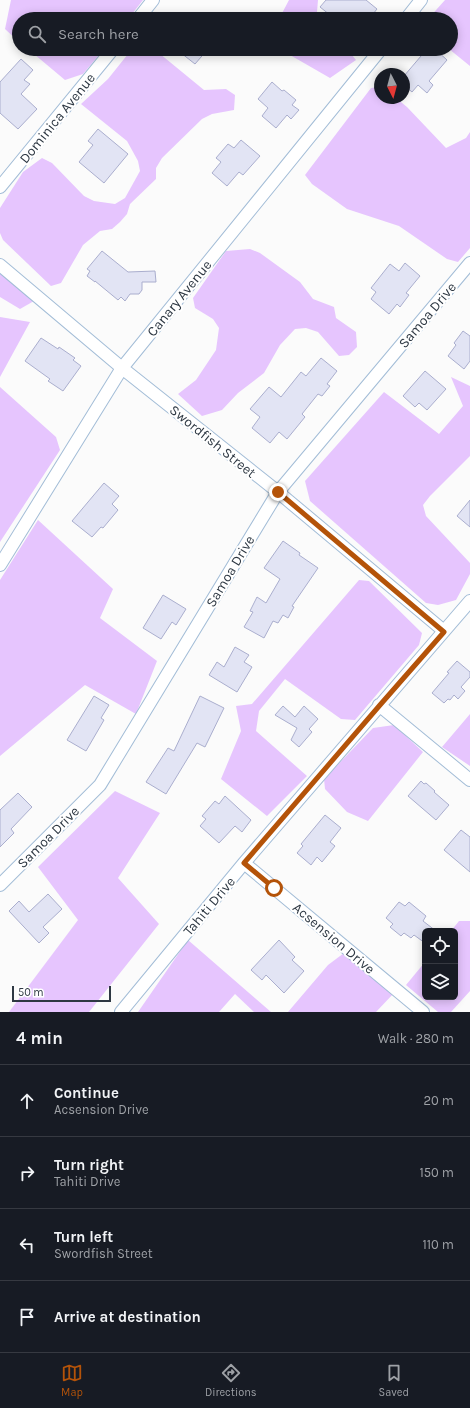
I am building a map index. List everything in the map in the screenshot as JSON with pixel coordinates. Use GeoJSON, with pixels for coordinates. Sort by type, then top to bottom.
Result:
{"type":"FeatureCollection","features":[{"type":"Feature","properties":{"kind":"street"},"geometry":{"type":"LineString","coordinates":[[144,12],[153,0]]}},
{"type":"Feature","properties":{"kind":"street"},"geometry":{"type":"LineString","coordinates":[[412,12],[421,0]]}},
{"type":"Feature","properties":{"kind":"street","name":"Dominica Avenue"},"geometry":{"type":"LineString","coordinates":[[0,187],[107,56]]}},
{"type":"Feature","properties":{"kind":"street","name":"Canary Avenue"},"geometry":{"type":"LineString","coordinates":[[0,565],[122,368],[376,56]]}},
{"type":"Feature","properties":{"kind":"street","name":"Samoa Drive"},"geometry":{"type":"LineString","coordinates":[[0,885],[100,785],[278,492],[470,263]]}},
{"type":"Feature","properties":{"kind":"street","name":"Swordfish Street"},"geometry":{"type":"LineString","coordinates":[[0,265],[122,368],[278,492],[444,632]]}},
{"type":"Feature","properties":{"kind":"street","name":"Tahiti Drive"},"geometry":{"type":"LineString","coordinates":[[121,1012],[244,863],[470,601]]}},
{"type":"Feature","properties":{"kind":"street"},"geometry":{"type":"LineString","coordinates":[[380,705],[470,780]]}},
{"type":"Feature","properties":{"kind":"street","name":"Acsension Drive"},"geometry":{"type":"LineString","coordinates":[[244,863],[423,1012]]}},
{"type":"Feature","properties":{"kind":"shaded area"},"geometry":{"type":"Polygon","coordinates":[[[11,0],[143,0],[134,12],[12,12],[12,36],[5,29],[11,0]]]}},
{"type":"Feature","properties":{"kind":"shaded area"},"geometry":{"type":"Polygon","coordinates":[[[289,0],[318,0],[317,12],[283,12],[289,0]]]}},
{"type":"Feature","properties":{"kind":"shaded area"},"geometry":{"type":"Polygon","coordinates":[[[445,0],[470,0],[470,66],[458,56],[458,12],[434,12],[445,0]]]}},
{"type":"Feature","properties":{"kind":"shaded area"},"geometry":{"type":"Polygon","coordinates":[[[36,56],[98,56],[83,74],[65,80],[36,56]]]}},
{"type":"Feature","properties":{"kind":"shaded area"},"geometry":{"type":"Polygon","coordinates":[[[126,56],[163,56],[204,90],[226,89],[235,95],[234,110],[212,114],[202,119],[162,158],[156,168],[156,179],[130,204],[127,214],[120,222],[112,229],[100,231],[83,245],[61,283],[51,286],[3,240],[0,233],[0,208],[23,172],[42,158],[52,163],[84,196],[94,201],[115,204],[125,198],[140,171],[138,161],[127,141],[81,104],[108,79],[126,56]]]}},
{"type":"Feature","properties":{"kind":"shaded area"},"geometry":{"type":"Polygon","coordinates":[[[292,56],[353,56],[356,60],[330,78],[292,56]]]}},
{"type":"Feature","properties":{"kind":"shaded area"},"geometry":{"type":"Polygon","coordinates":[[[371,88],[374,88],[374,104],[403,104],[446,148],[466,138],[470,132],[470,248],[458,262],[447,259],[399,226],[347,209],[312,184],[305,175],[371,88]]]}},
{"type":"Feature","properties":{"kind":"shaded area"},"geometry":{"type":"Polygon","coordinates":[[[250,249],[260,253],[300,282],[313,299],[334,307],[336,318],[356,332],[357,347],[349,355],[339,356],[318,332],[306,328],[295,329],[280,345],[264,373],[238,393],[222,410],[202,416],[178,394],[196,380],[216,350],[219,328],[213,319],[195,308],[193,298],[226,251],[250,249]]]}},
{"type":"Feature","properties":{"kind":"shaded area"},"geometry":{"type":"Polygon","coordinates":[[[0,271],[34,301],[20,309],[0,297],[0,271]]]}},
{"type":"Feature","properties":{"kind":"shaded area"},"geometry":{"type":"Polygon","coordinates":[[[0,317],[30,322],[0,377],[0,317]]]}},
{"type":"Feature","properties":{"kind":"shaded area"},"geometry":{"type":"Polygon","coordinates":[[[451,377],[470,386],[470,456],[423,505],[426,516],[470,563],[470,574],[456,600],[438,605],[426,603],[310,501],[305,481],[384,392],[439,434],[463,406],[451,377]]]}},
{"type":"Feature","properties":{"kind":"shaded area"},"geometry":{"type":"Polygon","coordinates":[[[0,387],[56,437],[60,450],[0,542],[0,387]]]}},
{"type":"Feature","properties":{"kind":"shaded area"},"geometry":{"type":"Polygon","coordinates":[[[38,520],[113,589],[100,618],[157,661],[136,714],[85,685],[0,756],[0,580],[38,520]]]}},
{"type":"Feature","properties":{"kind":"shaded area"},"geometry":{"type":"Polygon","coordinates":[[[359,580],[369,581],[422,633],[419,645],[355,720],[341,719],[285,679],[259,711],[256,731],[307,776],[267,816],[221,779],[241,731],[236,706],[252,704],[359,580]]]}},
{"type":"Feature","properties":{"kind":"shaded area"},"geometry":{"type":"Polygon","coordinates":[[[470,714],[470,766],[442,747],[470,714]]]}},
{"type":"Feature","properties":{"kind":"shaded area"},"geometry":{"type":"Polygon","coordinates":[[[394,725],[423,752],[368,821],[347,812],[325,789],[324,779],[373,728],[394,725]]]}},
{"type":"Feature","properties":{"kind":"shaded area"},"geometry":{"type":"Polygon","coordinates":[[[115,791],[160,813],[118,878],[159,924],[89,1012],[9,1012],[78,920],[38,867],[115,791]]]}},
{"type":"Feature","properties":{"kind":"shaded area"},"geometry":{"type":"Polygon","coordinates":[[[459,921],[470,921],[470,991],[451,1012],[438,1012],[424,1000],[458,1000],[458,928],[453,928],[459,921]]]}},
{"type":"Feature","properties":{"kind":"shaded area"},"geometry":{"type":"Polygon","coordinates":[[[188,940],[271,1012],[254,1012],[235,994],[219,1012],[138,1012],[188,940]]]}},
{"type":"Feature","properties":{"kind":"shaded area"},"geometry":{"type":"Polygon","coordinates":[[[344,953],[394,993],[376,1012],[288,1012],[328,965],[344,953]]]}},
{"type":"Feature","properties":{"kind":"shaded area"},"geometry":{"type":"Polygon","coordinates":[[[422,966],[422,998],[406,985],[422,966]]]}},
{"type":"Feature","properties":{"kind":"building"},"geometry":{"type":"Polygon","coordinates":[[[326,0],[366,0],[377,9],[375,12],[326,12],[320,7],[326,0]]]}},
{"type":"Feature","properties":{"kind":"building"},"geometry":{"type":"Polygon","coordinates":[[[185,56],[202,56],[195,64],[185,56]]]}},
{"type":"Feature","properties":{"kind":"building"},"geometry":{"type":"Polygon","coordinates":[[[421,56],[443,56],[447,60],[429,81],[433,85],[427,93],[418,85],[412,92],[410,90],[410,69],[421,56]]]}},
{"type":"Feature","properties":{"kind":"building"},"geometry":{"type":"Polygon","coordinates":[[[21,59],[33,70],[24,80],[30,84],[21,94],[37,109],[18,129],[0,113],[0,82],[21,59]]]}},
{"type":"Feature","properties":{"kind":"building"},"geometry":{"type":"Polygon","coordinates":[[[272,82],[296,100],[292,105],[299,110],[291,119],[287,115],[276,128],[262,116],[268,108],[258,99],[272,82]]]}},
{"type":"Feature","properties":{"kind":"building"},"geometry":{"type":"Polygon","coordinates":[[[98,129],[128,154],[104,183],[79,162],[93,145],[88,141],[98,129]]]}},
{"type":"Feature","properties":{"kind":"building"},"geometry":{"type":"Polygon","coordinates":[[[241,140],[260,156],[243,175],[239,172],[227,186],[212,173],[221,162],[216,158],[228,144],[234,148],[241,140]]]}},
{"type":"Feature","properties":{"kind":"building"},"geometry":{"type":"Polygon","coordinates":[[[102,251],[128,272],[155,271],[156,282],[142,282],[142,290],[139,294],[130,294],[125,301],[121,297],[118,300],[87,276],[90,271],[87,269],[102,251]]]}},
{"type":"Feature","properties":{"kind":"building"},"geometry":{"type":"Polygon","coordinates":[[[405,263],[420,276],[406,293],[409,295],[400,307],[397,304],[389,314],[371,299],[376,292],[371,288],[390,264],[399,271],[405,263]]]}},
{"type":"Feature","properties":{"kind":"building"},"geometry":{"type":"Polygon","coordinates":[[[463,331],[470,336],[470,361],[464,369],[448,356],[456,345],[454,343],[463,331]]]}},
{"type":"Feature","properties":{"kind":"building"},"geometry":{"type":"Polygon","coordinates":[[[41,338],[58,349],[59,347],[75,358],[73,360],[81,366],[63,391],[48,381],[50,379],[25,361],[41,338]]]}},
{"type":"Feature","properties":{"kind":"building"},"geometry":{"type":"Polygon","coordinates":[[[321,358],[337,371],[327,384],[330,386],[322,396],[318,394],[302,414],[305,417],[287,439],[279,432],[270,443],[252,428],[260,417],[250,409],[269,387],[281,397],[301,372],[306,376],[321,358]]]}},
{"type":"Feature","properties":{"kind":"building"},"geometry":{"type":"Polygon","coordinates":[[[425,371],[446,389],[427,410],[419,403],[415,407],[403,396],[425,371]]]}},
{"type":"Feature","properties":{"kind":"building"},"geometry":{"type":"Polygon","coordinates":[[[104,483],[119,496],[112,504],[118,510],[103,528],[101,527],[92,537],[72,521],[104,483]]]}},
{"type":"Feature","properties":{"kind":"building"},"geometry":{"type":"Polygon","coordinates":[[[470,500],[470,527],[457,516],[470,500]]]}},
{"type":"Feature","properties":{"kind":"building"},"geometry":{"type":"Polygon","coordinates":[[[283,541],[300,553],[299,555],[318,568],[292,606],[294,607],[288,618],[283,615],[278,623],[273,621],[264,638],[244,627],[253,612],[250,611],[257,597],[266,603],[280,579],[264,568],[283,541]]]}},
{"type":"Feature","properties":{"kind":"building"},"geometry":{"type":"Polygon","coordinates":[[[163,595],[186,609],[176,625],[172,622],[161,639],[143,628],[163,595]]]}},
{"type":"Feature","properties":{"kind":"building"},"geometry":{"type":"Polygon","coordinates":[[[235,647],[249,655],[244,662],[252,667],[237,692],[209,675],[217,662],[224,667],[235,647]]]}},
{"type":"Feature","properties":{"kind":"building"},"geometry":{"type":"Polygon","coordinates":[[[457,661],[470,672],[470,677],[461,687],[465,691],[458,699],[454,695],[450,700],[448,699],[444,703],[432,693],[457,661]]]}},
{"type":"Feature","properties":{"kind":"building"},"geometry":{"type":"Polygon","coordinates":[[[94,696],[109,705],[101,718],[104,720],[86,751],[67,740],[94,696]]]}},
{"type":"Feature","properties":{"kind":"building"},"geometry":{"type":"Polygon","coordinates":[[[200,696],[224,708],[205,747],[197,743],[166,794],[146,782],[168,748],[174,751],[200,696]]]}},
{"type":"Feature","properties":{"kind":"building"},"geometry":{"type":"Polygon","coordinates":[[[283,706],[295,717],[304,706],[318,719],[309,729],[312,732],[299,747],[291,740],[297,728],[275,715],[283,706]]]}},
{"type":"Feature","properties":{"kind":"building"},"geometry":{"type":"Polygon","coordinates":[[[421,781],[424,784],[426,783],[449,805],[436,820],[408,796],[421,781]]]}},
{"type":"Feature","properties":{"kind":"building"},"geometry":{"type":"Polygon","coordinates":[[[18,793],[32,807],[11,829],[14,833],[0,847],[0,810],[18,793]]]}},
{"type":"Feature","properties":{"kind":"building"},"geometry":{"type":"Polygon","coordinates":[[[225,796],[251,820],[242,832],[235,826],[219,843],[200,826],[206,819],[202,816],[215,801],[219,804],[225,796]]]}},
{"type":"Feature","properties":{"kind":"building"},"geometry":{"type":"Polygon","coordinates":[[[325,815],[341,828],[330,842],[335,846],[322,862],[317,857],[311,865],[297,853],[303,846],[301,844],[325,815]]]}},
{"type":"Feature","properties":{"kind":"building"},"geometry":{"type":"Polygon","coordinates":[[[461,830],[470,837],[470,872],[444,850],[461,830]]]}},
{"type":"Feature","properties":{"kind":"building"},"geometry":{"type":"Polygon","coordinates":[[[48,894],[62,909],[43,927],[49,933],[39,943],[9,911],[19,901],[29,912],[48,894]]]}},
{"type":"Feature","properties":{"kind":"building"},"geometry":{"type":"Polygon","coordinates":[[[399,902],[405,906],[409,902],[426,916],[423,921],[432,928],[422,928],[422,941],[414,935],[411,938],[404,933],[401,936],[390,927],[393,924],[386,918],[399,902]]]}},
{"type":"Feature","properties":{"kind":"building"},"geometry":{"type":"Polygon","coordinates":[[[279,940],[295,957],[292,960],[304,971],[284,993],[266,975],[262,980],[251,970],[279,940]]]}},
{"type":"Feature","properties":{"kind":"route"},"geometry":{"type":"LineString","coordinates":[[274,888],[244,863],[444,632],[278,492]]}}]}
